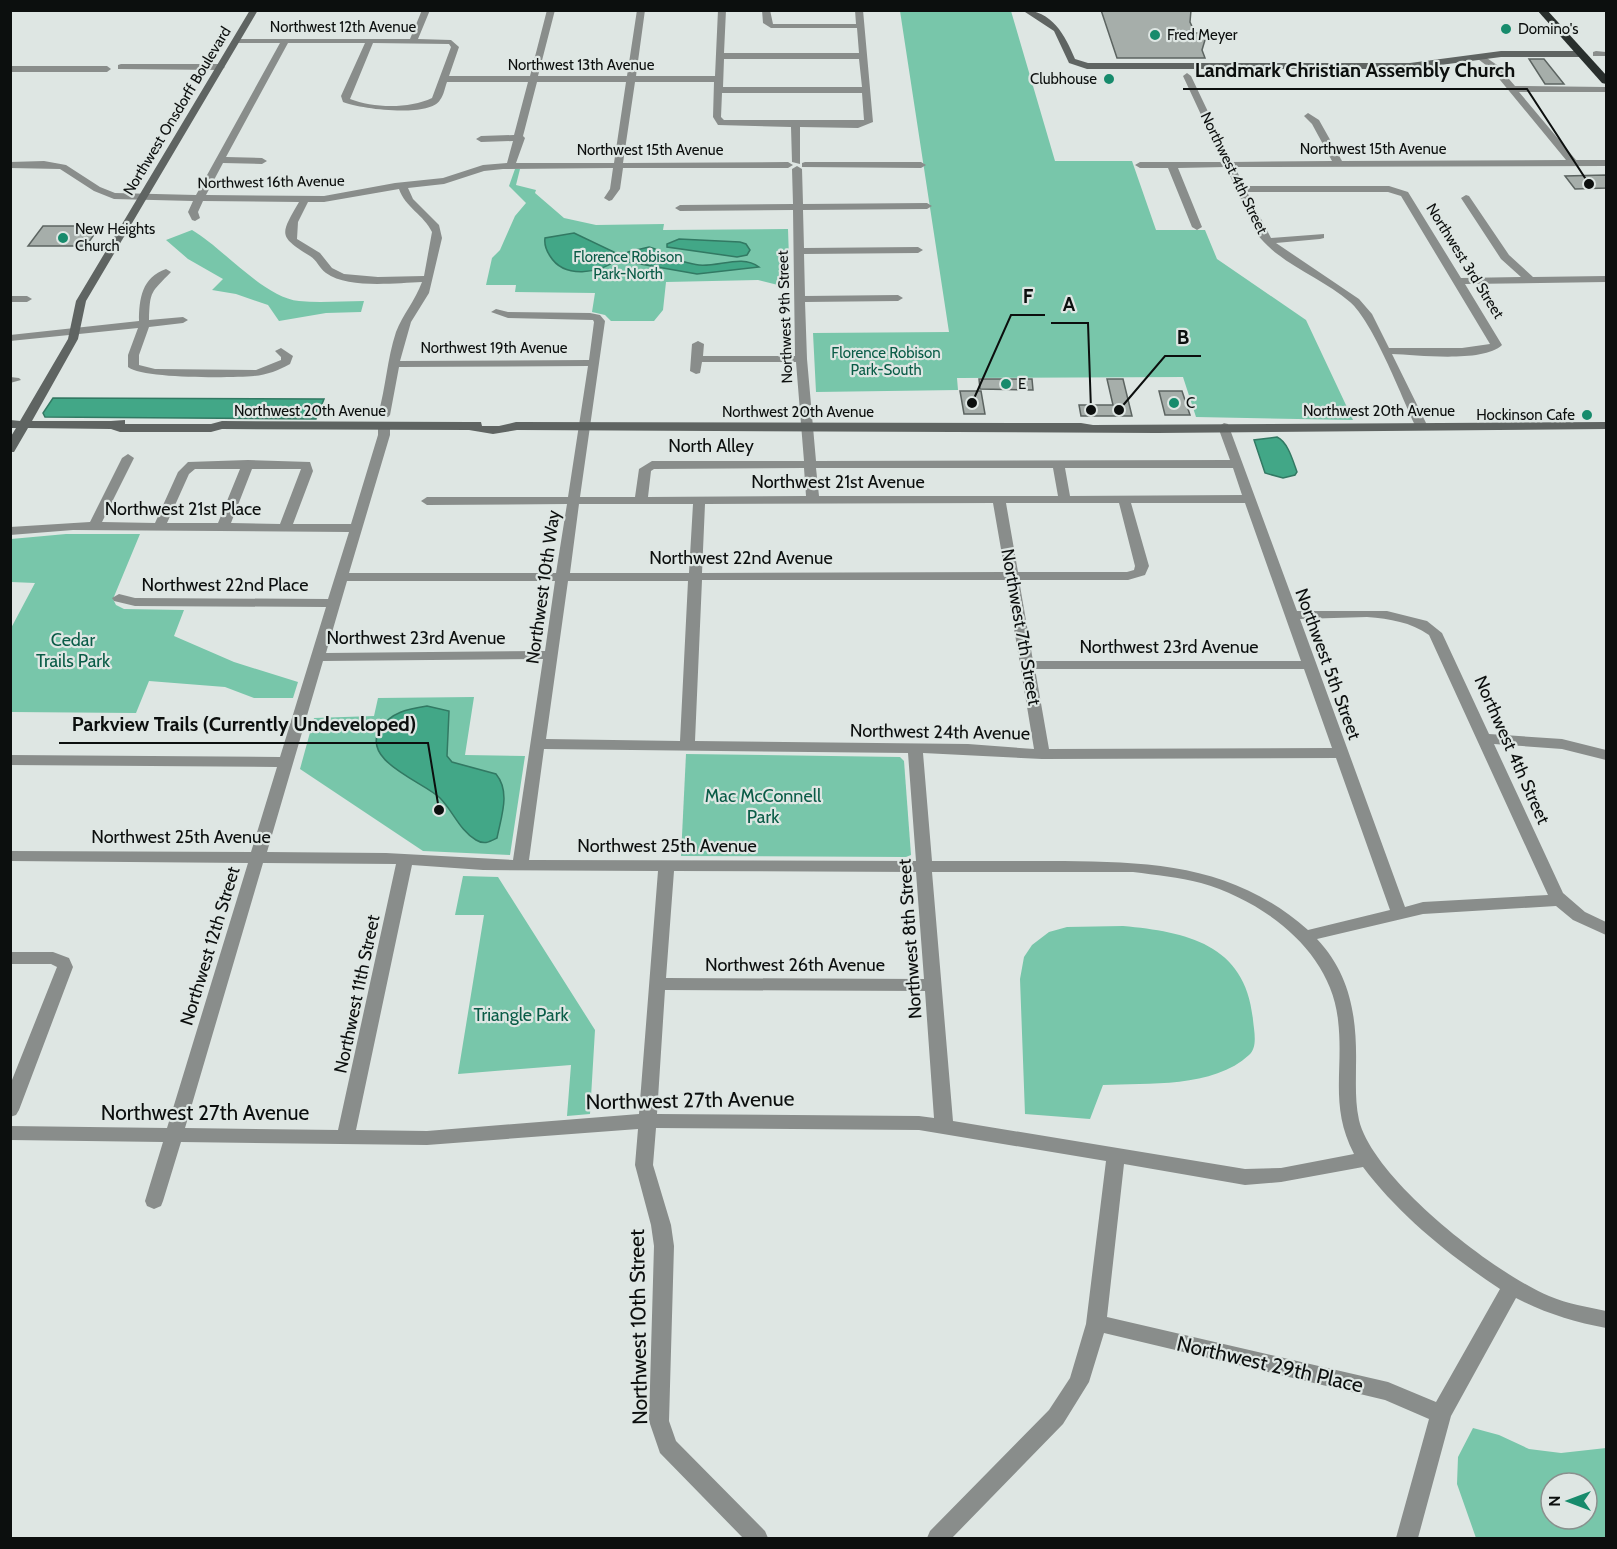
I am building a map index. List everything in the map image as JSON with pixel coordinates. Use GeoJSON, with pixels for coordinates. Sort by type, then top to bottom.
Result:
{"type":"FeatureCollection","features":[{"type":"Feature","properties":{"kind":"highway"},"geometry":{"type":"LineString","coordinates":[[1541,10],[1606,81]]}},
{"type":"Feature","properties":{"kind":"highway"},"geometry":{"type":"LineString","coordinates":[[1556,10],[1601,54],[1606,66]]}},
{"type":"Feature","properties":{"kind":"street","name":"Northwest Onsdorff Boulevard"},"geometry":{"type":"LineString","coordinates":[[10,449],[74,332],[81,301],[254,10]]}},
{"type":"Feature","properties":{"kind":"street"},"geometry":{"type":"LineString","coordinates":[[413,41],[426,10]]}},
{"type":"Feature","properties":{"kind":"street"},"geometry":{"type":"LineString","coordinates":[[511,165],[520,138],[551,10]]}},
{"type":"Feature","properties":{"kind":"street"},"geometry":{"type":"LineString","coordinates":[[609,198],[615,189],[641,10]]}},
{"type":"Feature","properties":{"kind":"street"},"geometry":{"type":"LineString","coordinates":[[722,10],[717,117],[719,124],[795,125],[866,124],[871,119],[859,10]]}},
{"type":"Feature","properties":{"kind":"street"},"geometry":{"type":"LineString","coordinates":[[766,10],[766,23],[771,26],[860,26]]}},
{"type":"Feature","properties":{"kind":"street"},"geometry":{"type":"LineString","coordinates":[[1026,10],[1057,28],[1072,61],[1082,65],[1404,66],[1481,57],[1581,54]]}},
{"type":"Feature","properties":{"kind":"street","name":"Northwest 12th Avenue"},"geometry":{"type":"LineString","coordinates":[[237,41],[449,42],[455,47],[444,79]]}},
{"type":"Feature","properties":{"kind":"street"},"geometry":{"type":"LineString","coordinates":[[195,218],[193,212],[199,199],[285,41]]}},
{"type":"Feature","properties":{"kind":"street"},"geometry":{"type":"LineString","coordinates":[[370,41],[345,96],[348,101],[361,105],[410,107],[429,104],[437,98],[444,79]]}},
{"type":"Feature","properties":{"kind":"street"},"geometry":{"type":"LineString","coordinates":[[720,56],[864,56]]}},
{"type":"Feature","properties":{"kind":"street"},"geometry":{"type":"LineString","coordinates":[[1481,57],[1494,67],[1574,164]]}},
{"type":"Feature","properties":{"kind":"street"},"geometry":{"type":"LineString","coordinates":[[121,67],[221,67]]}},
{"type":"Feature","properties":{"kind":"street"},"geometry":{"type":"LineString","coordinates":[[10,69],[107,69]]}},
{"type":"Feature","properties":{"kind":"street","name":"Northwest 4th Street"},"geometry":{"type":"LineString","coordinates":[[1187,76],[1258,226],[1268,242],[1358,302],[1367,314],[1386,351],[1421,425]]}},
{"type":"Feature","properties":{"kind":"street","name":"Northwest 13th Avenue"},"geometry":{"type":"LineString","coordinates":[[444,79],[719,79]]}},
{"type":"Feature","properties":{"kind":"street"},"geometry":{"type":"LineString","coordinates":[[1512,89],[1606,89]]}},
{"type":"Feature","properties":{"kind":"street"},"geometry":{"type":"LineString","coordinates":[[718,90],[868,90]]}},
{"type":"Feature","properties":{"kind":"street"},"geometry":{"type":"LineString","coordinates":[[1308,116],[1316,122],[1340,165]]}},
{"type":"Feature","properties":{"kind":"street","name":"Northwest 9th Street"},"geometry":{"type":"LineString","coordinates":[[795,125],[801,359],[813,500]]}},
{"type":"Feature","properties":{"kind":"street"},"geometry":{"type":"LineString","coordinates":[[481,139],[520,138]]}},
{"type":"Feature","properties":{"kind":"street"},"geometry":{"type":"LineString","coordinates":[[220,160],[262,161]]}},
{"type":"Feature","properties":{"kind":"street","name":"Northwest 15th Avenue"},"geometry":{"type":"LineString","coordinates":[[1140,165],[1606,163]]}},
{"type":"Feature","properties":{"kind":"street","name":"Northwest 16th Avenue"},"geometry":{"type":"LineString","coordinates":[[10,165],[66,168],[92,188],[107,195],[143,199],[305,199],[350,196],[402,185],[444,181],[483,168],[511,165]]}},
{"type":"Feature","properties":{"kind":"street","name":"Northwest 15th Avenue"},"geometry":{"type":"LineString","coordinates":[[511,165],[921,165]]}},
{"type":"Feature","properties":{"kind":"street"},"geometry":{"type":"LineString","coordinates":[[1172,165],[1197,227]]}},
{"type":"Feature","properties":{"kind":"street","name":"Northwest 12th Street"},"geometry":{"type":"LineString","coordinates":[[154,1200],[384,435],[384,420],[391,393],[393,364],[406,322],[417,307],[437,243],[436,231],[426,217],[406,199],[402,185]]}},
{"type":"Feature","properties":{"kind":"street","name":"Northwest 3rd Street"},"geometry":{"type":"LineString","coordinates":[[1242,189],[1401,191],[1407,197],[1497,342],[1494,348],[1475,351],[1386,351]]}},
{"type":"Feature","properties":{"kind":"street"},"geometry":{"type":"LineString","coordinates":[[1466,198],[1505,257],[1530,280]]}},
{"type":"Feature","properties":{"kind":"street"},"geometry":{"type":"LineString","coordinates":[[305,199],[290,230],[291,240],[318,256],[327,270],[337,275],[355,278],[427,279]]}},
{"type":"Feature","properties":{"kind":"street"},"geometry":{"type":"LineString","coordinates":[[680,208],[927,206]]}},
{"type":"Feature","properties":{"kind":"street"},"geometry":{"type":"LineString","coordinates":[[1268,242],[1320,236]]}},
{"type":"Feature","properties":{"kind":"street"},"geometry":{"type":"LineString","coordinates":[[798,251],[918,250]]}},
{"type":"Feature","properties":{"kind":"street"},"geometry":{"type":"LineString","coordinates":[[166,272],[155,278],[143,302],[141,339],[132,360],[137,368],[155,372],[256,372],[271,369],[286,362],[287,356],[281,351]]}},
{"type":"Feature","properties":{"kind":"street"},"geometry":{"type":"LineString","coordinates":[[1460,281],[1602,279],[1606,291]]}},
{"type":"Feature","properties":{"kind":"street"},"geometry":{"type":"LineString","coordinates":[[800,299],[898,298]]}},
{"type":"Feature","properties":{"kind":"street"},"geometry":{"type":"LineString","coordinates":[[10,299],[27,299]]}},
{"type":"Feature","properties":{"kind":"street","name":"Northwest 10th Way"},"geometry":{"type":"LineString","coordinates":[[496,312],[508,315],[596,317],[600,321],[520,865]]}},
{"type":"Feature","properties":{"kind":"street"},"geometry":{"type":"LineString","coordinates":[[10,338],[143,326],[183,320]]}},
{"type":"Feature","properties":{"kind":"street"},"geometry":{"type":"LineString","coordinates":[[698,344],[696,365],[801,359]]}},
{"type":"Feature","properties":{"kind":"street","name":"Northwest 19th Avenue"},"geometry":{"type":"LineString","coordinates":[[393,364],[594,363]]}},
{"type":"Feature","properties":{"kind":"street","name":"Northwest 20th Avenue"},"geometry":{"type":"LineString","coordinates":[[10,424],[112,425],[120,428],[211,428],[222,425],[384,420],[470,426],[479,430],[505,430],[516,426],[1081,427],[1204,430],[1224,427],[1421,425],[1606,426]]}},
{"type":"Feature","properties":{"kind":"street","name":"Northwest 5th Street"},"geometry":{"type":"LineString","coordinates":[[1224,427],[1399,913]]}},
{"type":"Feature","properties":{"kind":"street"},"geometry":{"type":"LineString","coordinates":[[94,526],[128,458]]}},
{"type":"Feature","properties":{"kind":"street"},"geometry":{"type":"LineString","coordinates":[[159,527],[189,466],[201,464],[306,465],[307,471],[285,527]]}},
{"type":"Feature","properties":{"kind":"street"},"geometry":{"type":"LineString","coordinates":[[223,527],[248,464]]}},
{"type":"Feature","properties":{"kind":"street","name":"North Alley"},"geometry":{"type":"LineString","coordinates":[[641,500],[645,469],[651,465],[1237,464]]}},
{"type":"Feature","properties":{"kind":"street"},"geometry":{"type":"LineString","coordinates":[[1058,465],[1065,500]]}},
{"type":"Feature","properties":{"kind":"street","name":"Northwest 21st Avenue"},"geometry":{"type":"LineString","coordinates":[[428,501],[1250,499]]}},
{"type":"Feature","properties":{"kind":"street"},"geometry":{"type":"LineString","coordinates":[[687,745],[699,500]]}},
{"type":"Feature","properties":{"kind":"street","name":"Northwest 7th Street"},"geometry":{"type":"LineString","coordinates":[[999,500],[1042,754]]}},
{"type":"Feature","properties":{"kind":"street","name":"Northwest 22nd Avenue"},"geometry":{"type":"LineString","coordinates":[[341,577],[1128,576],[1140,572],[1140,558],[1124,500]]}},
{"type":"Feature","properties":{"kind":"street","name":"Northwest 21st Place"},"geometry":{"type":"LineString","coordinates":[[10,531],[94,526],[355,528]]}},
{"type":"Feature","properties":{"kind":"street","name":"Northwest 22nd Place"},"geometry":{"type":"LineString","coordinates":[[119,598],[135,602],[333,603]]}},
{"type":"Feature","properties":{"kind":"street","name":"Northwest 4th Street"},"geometry":{"type":"LineString","coordinates":[[1292,615],[1393,615],[1420,622],[1441,640],[1560,900]]}},
{"type":"Feature","properties":{"kind":"street","name":"Northwest 23rd Avenue"},"geometry":{"type":"LineString","coordinates":[[317,657],[551,655]]}},
{"type":"Feature","properties":{"kind":"street","name":"Northwest 23rd Avenue"},"geometry":{"type":"LineString","coordinates":[[1028,665],[1309,665]]}},
{"type":"Feature","properties":{"kind":"street"},"geometry":{"type":"LineString","coordinates":[[1485,739],[1533,740],[1574,746],[1606,755]]}},
{"type":"Feature","properties":{"kind":"street","name":"Northwest 24th Avenue"},"geometry":{"type":"LineString","coordinates":[[538,744],[687,745],[716,748],[989,749],[1042,754],[1341,753]]}},
{"type":"Feature","properties":{"kind":"street","name":"Northwest 8th Street"},"geometry":{"type":"LineString","coordinates":[[915,749],[944,1126]]}},
{"type":"Feature","properties":{"kind":"street"},"geometry":{"type":"LineString","coordinates":[[10,760],[285,762]]}},
{"type":"Feature","properties":{"kind":"street","name":"Northwest 25th Avenue"},"geometry":{"type":"LineString","coordinates":[[10,856],[386,858],[520,865],[1134,867],[1183,873],[1215,882],[1251,898],[1306,936],[1328,967],[1344,1001],[1347,1019],[1348,1121],[1365,1159],[1398,1194],[1511,1288],[1568,1311],[1606,1319]]}},
{"type":"Feature","properties":{"kind":"street","name":"Northwest 11th Street"},"geometry":{"type":"LineString","coordinates":[[346,1135],[405,860]]}},
{"type":"Feature","properties":{"kind":"street","name":"Northwest 10th Street"},"geometry":{"type":"LineString","coordinates":[[666,865],[646,1121],[645,1178],[656,1206],[664,1246],[659,1402],[662,1434],[676,1456],[757,1539]]}},
{"type":"Feature","properties":{"kind":"street"},"geometry":{"type":"LineString","coordinates":[[1306,936],[1399,913],[1446,905],[1531,904],[1560,900],[1579,916],[1606,928]]}},
{"type":"Feature","properties":{"kind":"street"},"geometry":{"type":"LineString","coordinates":[[10,958],[56,958],[63,962],[65,967],[10,1110]]}},
{"type":"Feature","properties":{"kind":"street","name":"Northwest 26th Avenue"},"geometry":{"type":"LineString","coordinates":[[657,984],[933,985]]}},
{"type":"Feature","properties":{"kind":"street","name":"Northwest 27th Avenue"},"geometry":{"type":"LineString","coordinates":[[10,1133],[346,1135],[427,1138],[483,1136],[570,1125],[646,1121],[801,1120],[944,1126],[1218,1174],[1265,1177],[1365,1159]]}},
{"type":"Feature","properties":{"kind":"street"},"geometry":{"type":"LineString","coordinates":[[938,1539],[1070,1401],[1089,1357],[1097,1323],[1116,1156]]}},
{"type":"Feature","properties":{"kind":"street"},"geometry":{"type":"LineString","coordinates":[[1407,1539],[1441,1414],[1511,1288]]}},
{"type":"Feature","properties":{"kind":"street","name":"Northwest 29th Place"},"geometry":{"type":"LineString","coordinates":[[1097,1323],[1388,1391],[1441,1414]]}},
{"type":"Feature","properties":{"kind":"green space","name":"Florence Robison Park-South"},"geometry":{"type":"Polygon","coordinates":[[[900,11],[1011,11],[1055,161],[1132,161],[1156,230],[1205,230],[1217,259],[1306,320],[1353,420],[1196,417],[1183,377],[957,378],[958,390],[816,392],[813,333],[949,332],[900,11]]]}},
{"type":"Feature","properties":{"kind":"green space","name":"Florence Robison Park-North"},"geometry":{"type":"Polygon","coordinates":[[[515,169],[520,169],[516,185],[536,190],[535,193],[564,218],[596,225],[664,224],[663,230],[788,229],[790,288],[758,280],[666,282],[663,310],[654,321],[611,321],[605,315],[592,312],[595,293],[515,292],[516,285],[486,285],[492,258],[500,250],[515,216],[526,203],[509,186],[515,169]]]}},
{"type":"Feature","properties":{"kind":"green space"},"geometry":{"type":"Polygon","coordinates":[[[192,230],[257,282],[285,298],[307,302],[364,301],[361,312],[326,313],[279,321],[268,305],[236,294],[212,290],[223,279],[188,259],[166,240],[192,230]]]}},
{"type":"Feature","properties":{"kind":"green space","name":"Cedar Trails Park"},"geometry":{"type":"Polygon","coordinates":[[[66,534],[140,534],[113,599],[116,605],[124,609],[184,610],[174,636],[234,662],[298,682],[293,698],[254,698],[225,687],[149,681],[136,713],[11,712],[10,630],[35,583],[11,582],[11,539],[66,534]]]}},
{"type":"Feature","properties":{"kind":"green space"},"geometry":{"type":"Polygon","coordinates":[[[474,697],[465,755],[525,756],[510,855],[423,851],[300,769],[314,718],[374,716],[378,698],[474,697]]]}},
{"type":"Feature","properties":{"kind":"green space","name":"Mac McConnell Park"},"geometry":{"type":"Polygon","coordinates":[[[686,754],[900,757],[904,761],[911,855],[906,857],[681,856],[686,754]]]}},
{"type":"Feature","properties":{"kind":"green space","name":"Triangle Park"},"geometry":{"type":"Polygon","coordinates":[[[463,876],[498,877],[595,1030],[590,1114],[567,1116],[571,1065],[458,1074],[484,915],[455,915],[463,876]]]}},
{"type":"Feature","properties":{"kind":"green space"},"geometry":{"type":"Polygon","coordinates":[[[1123,926],[1190,938],[1226,958],[1239,974],[1248,994],[1255,1034],[1252,1052],[1234,1066],[1199,1078],[1179,1082],[1103,1085],[1090,1119],[1025,1114],[1020,979],[1024,957],[1032,945],[1049,932],[1067,927],[1123,926]]]}},
{"type":"Feature","properties":{"kind":"green space"},"geometry":{"type":"Polygon","coordinates":[[[1473,1428],[1499,1435],[1529,1449],[1561,1453],[1606,1448],[1606,1538],[1476,1538],[1457,1484],[1458,1457],[1473,1428]]]}},
{"type":"Feature","properties":{"kind":"shaded area"},"geometry":{"type":"Polygon","coordinates":[[[574,233],[614,252],[618,259],[592,271],[582,272],[564,268],[556,263],[549,254],[545,238],[574,233]]]}},
{"type":"Feature","properties":{"kind":"shaded area"},"geometry":{"type":"Polygon","coordinates":[[[679,239],[740,242],[746,244],[750,250],[747,255],[737,257],[667,247],[667,244],[679,239]]]}},
{"type":"Feature","properties":{"kind":"shaded area"},"geometry":{"type":"Polygon","coordinates":[[[649,247],[655,249],[663,258],[694,264],[745,261],[759,267],[697,274],[629,262],[626,255],[628,252],[649,247]]]}},
{"type":"Feature","properties":{"kind":"shaded area"},"geometry":{"type":"Polygon","coordinates":[[[53,398],[324,399],[316,419],[45,417],[43,413],[53,398]]]}},
{"type":"Feature","properties":{"kind":"shaded area"},"geometry":{"type":"Polygon","coordinates":[[[1277,437],[1290,452],[1297,472],[1295,475],[1283,478],[1265,473],[1254,440],[1277,437]]]}},
{"type":"Feature","properties":{"kind":"shaded area"},"geometry":{"type":"Polygon","coordinates":[[[427,706],[449,711],[447,756],[452,762],[496,774],[501,781],[504,805],[497,838],[489,842],[479,842],[470,836],[440,798],[396,770],[379,751],[376,740],[384,723],[407,710],[427,706]]]}},
{"type":"Feature","properties":{"kind":"building","name":"Fred Meyer"},"geometry":{"type":"Polygon","coordinates":[[[1101,10],[1191,10],[1190,22],[1195,33],[1199,33],[1205,40],[1202,50],[1205,58],[1117,58],[1101,10]]]}},
{"type":"Feature","properties":{"kind":"building"},"geometry":{"type":"Polygon","coordinates":[[[1529,59],[1544,59],[1564,84],[1545,84],[1529,59]]]}},
{"type":"Feature","properties":{"kind":"building"},"geometry":{"type":"Polygon","coordinates":[[[1606,175],[1606,188],[1575,189],[1565,176],[1606,175]]]}},
{"type":"Feature","properties":{"kind":"building","name":"New Heights Church"},"geometry":{"type":"Polygon","coordinates":[[[43,226],[89,226],[87,229],[98,229],[86,246],[28,246],[43,226]]]}},
{"type":"Feature","properties":{"kind":"building","name":"E"},"geometry":{"type":"Polygon","coordinates":[[[979,379],[1032,379],[1033,390],[980,389],[979,379]]]}},
{"type":"Feature","properties":{"kind":"building"},"geometry":{"type":"Polygon","coordinates":[[[1107,379],[1123,379],[1132,416],[1081,416],[1079,405],[1113,405],[1107,379]]]}},
{"type":"Feature","properties":{"kind":"building"},"geometry":{"type":"Polygon","coordinates":[[[960,391],[981,391],[985,414],[964,414],[960,391]]]}},
{"type":"Feature","properties":{"kind":"building","name":"C"},"geometry":{"type":"Polygon","coordinates":[[[1159,391],[1182,391],[1190,415],[1165,415],[1159,391]]]}},
{"type":"Feature","properties":{"kind":"place","name":"Domino's"},"geometry":{"type":"Point","coordinates":[1506,29]}},
{"type":"Feature","properties":{"kind":"place","name":"Fred Meyer"},"geometry":{"type":"Point","coordinates":[1155,35]}},
{"type":"Feature","properties":{"kind":"place","name":"Clubhouse"},"geometry":{"type":"Point","coordinates":[1109,79]}},
{"type":"Feature","properties":{"kind":"place","name":"Landmark Christian Assembly Church"},"geometry":{"type":"Point","coordinates":[1589,184]}},
{"type":"Feature","properties":{"kind":"place","name":"New Heights Church"},"geometry":{"type":"Point","coordinates":[63,238]}},
{"type":"Feature","properties":{"kind":"place","name":"E"},"geometry":{"type":"Point","coordinates":[1006,384]}},
{"type":"Feature","properties":{"kind":"place","name":"F"},"geometry":{"type":"Point","coordinates":[972,403]}},
{"type":"Feature","properties":{"kind":"place","name":"C"},"geometry":{"type":"Point","coordinates":[1174,403]}},
{"type":"Feature","properties":{"kind":"place","name":"A"},"geometry":{"type":"Point","coordinates":[1091,410]}},
{"type":"Feature","properties":{"kind":"place","name":"B"},"geometry":{"type":"Point","coordinates":[1119,410]}},
{"type":"Feature","properties":{"kind":"place","name":"Hockinson Cafe"},"geometry":{"type":"Point","coordinates":[1587,415]}},
{"type":"Feature","properties":{"kind":"place","name":"Parkview Trails (Currently Undeveloped)"},"geometry":{"type":"Point","coordinates":[439,810]}}]}
